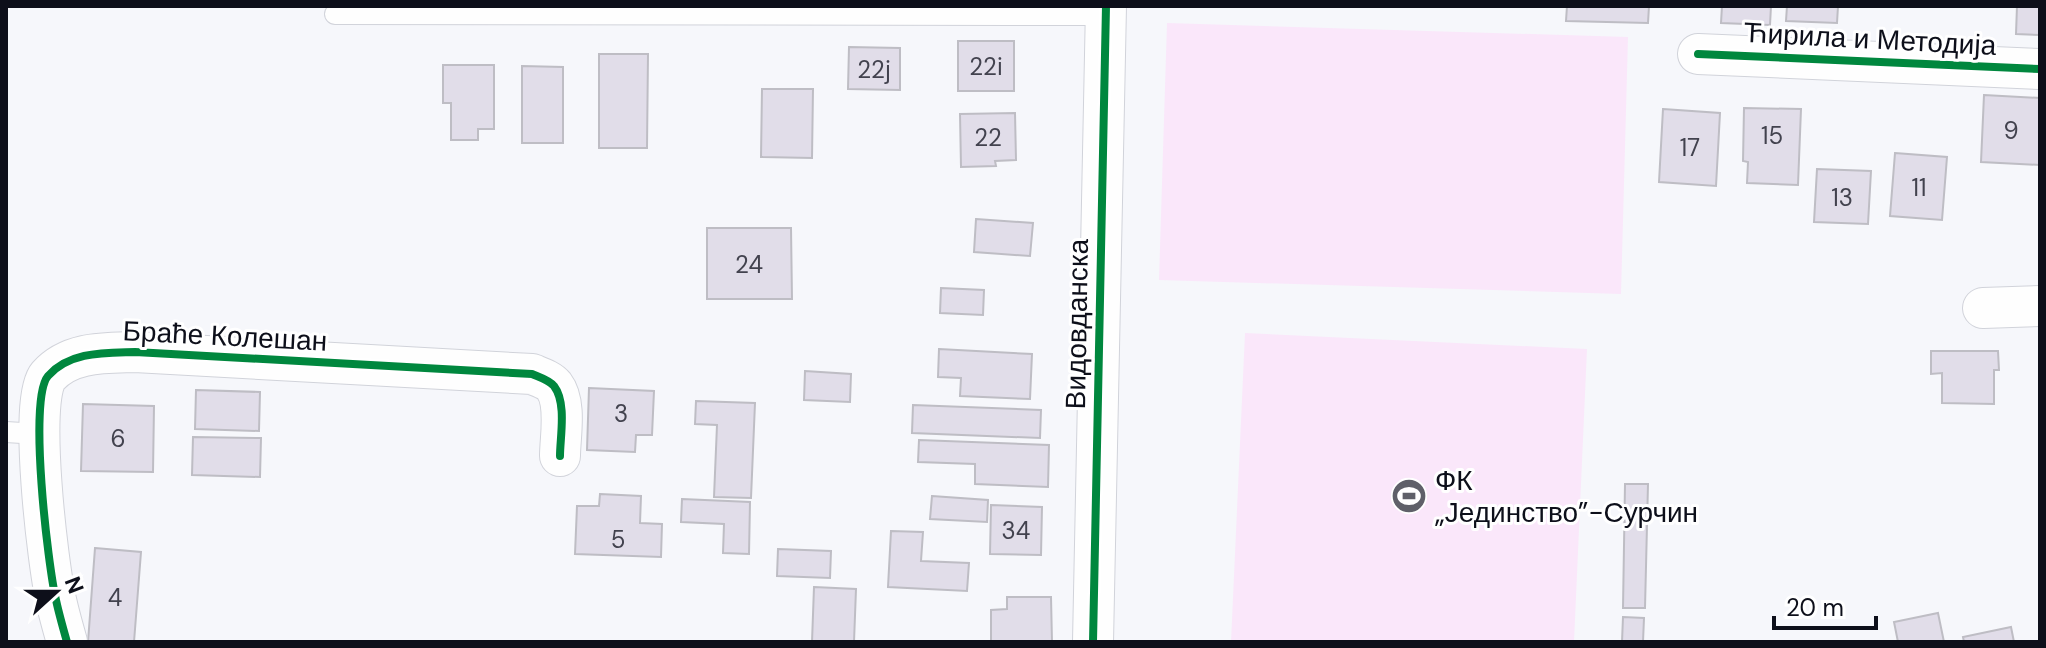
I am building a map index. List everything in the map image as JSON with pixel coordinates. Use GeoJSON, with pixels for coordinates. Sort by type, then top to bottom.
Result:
{"type":"FeatureCollection","features":[{"type":"Feature","properties":{"kind":"street","name":"Видовданска"},"geometry":{"type":"LineString","coordinates":[[1093,642],[1106,10]]}},
{"type":"Feature","properties":{"kind":"street","name":"Ћирила и Методија"},"geometry":{"type":"LineString","coordinates":[[1698,54],[2040,69]]}},
{"type":"Feature","properties":{"kind":"street"},"geometry":{"type":"LineString","coordinates":[[1983,308],[2040,306]]}},
{"type":"Feature","properties":{"kind":"street","name":"Браће Колешан"},"geometry":{"type":"LineString","coordinates":[[67,642],[55,599],[50,559],[22,433],[48,376],[60,365],[76,358],[100,353],[135,352],[532,374],[554,386],[557,394],[560,403],[560,456]]}},
{"type":"Feature","properties":{"kind":"lane"},"geometry":{"type":"LineString","coordinates":[[335,14],[1106,10]]}},
{"type":"Feature","properties":{"kind":"shaded area"},"geometry":{"type":"Polygon","coordinates":[[[1167,23],[1628,37],[1621,294],[1159,280],[1167,23]]]}},
{"type":"Feature","properties":{"kind":"shaded area","name":"ФК „Јединство”-Сурчин"},"geometry":{"type":"Polygon","coordinates":[[[1245,333],[1587,349],[1574,642],[1231,642],[1245,333]]]}},
{"type":"Feature","properties":{"kind":"building"},"geometry":{"type":"Polygon","coordinates":[[[1567,6],[1649,6],[1648,23],[1566,21],[1567,6]]]}},
{"type":"Feature","properties":{"kind":"building"},"geometry":{"type":"Polygon","coordinates":[[[1722,6],[1771,6],[1770,25],[1721,23],[1722,6]]]}},
{"type":"Feature","properties":{"kind":"building"},"geometry":{"type":"Polygon","coordinates":[[[1787,6],[1838,6],[1837,23],[1786,21],[1787,6]]]}},
{"type":"Feature","properties":{"kind":"building"},"geometry":{"type":"Polygon","coordinates":[[[2017,6],[2040,6],[2040,35],[2016,34],[2017,6]]]}},
{"type":"Feature","properties":{"kind":"building"},"geometry":{"type":"Polygon","coordinates":[[[958,41],[1014,41],[1014,91],[958,91],[958,41]]]}},
{"type":"Feature","properties":{"kind":"building"},"geometry":{"type":"Polygon","coordinates":[[[849,47],[900,48],[900,90],[848,89],[849,47]]]}},
{"type":"Feature","properties":{"kind":"building"},"geometry":{"type":"Polygon","coordinates":[[[599,54],[648,54],[647,148],[599,148],[599,54]]]}},
{"type":"Feature","properties":{"kind":"building"},"geometry":{"type":"Polygon","coordinates":[[[443,65],[494,65],[494,129],[478,129],[478,140],[451,140],[451,103],[443,103],[443,65]]]}},
{"type":"Feature","properties":{"kind":"building"},"geometry":{"type":"Polygon","coordinates":[[[522,66],[563,67],[563,143],[522,143],[522,66]]]}},
{"type":"Feature","properties":{"kind":"building"},"geometry":{"type":"Polygon","coordinates":[[[762,89],[813,89],[812,158],[761,157],[762,89]]]}},
{"type":"Feature","properties":{"kind":"building"},"geometry":{"type":"Polygon","coordinates":[[[1984,95],[2040,98],[2040,165],[1981,162],[1984,95]]]}},
{"type":"Feature","properties":{"kind":"building"},"geometry":{"type":"Polygon","coordinates":[[[1744,108],[1801,109],[1798,185],[1747,183],[1748,162],[1743,161],[1744,108]]]}},
{"type":"Feature","properties":{"kind":"building"},"geometry":{"type":"Polygon","coordinates":[[[1663,109],[1720,113],[1716,186],[1659,182],[1663,109]]]}},
{"type":"Feature","properties":{"kind":"building"},"geometry":{"type":"Polygon","coordinates":[[[1015,113],[1016,160],[995,161],[996,166],[961,167],[960,114],[1015,113]]]}},
{"type":"Feature","properties":{"kind":"building"},"geometry":{"type":"Polygon","coordinates":[[[1895,153],[1947,157],[1942,220],[1890,216],[1895,153]]]}},
{"type":"Feature","properties":{"kind":"building"},"geometry":{"type":"Polygon","coordinates":[[[1817,169],[1871,171],[1868,224],[1814,222],[1817,169]]]}},
{"type":"Feature","properties":{"kind":"building"},"geometry":{"type":"Polygon","coordinates":[[[976,219],[1033,223],[1030,256],[974,252],[976,219]]]}},
{"type":"Feature","properties":{"kind":"building"},"geometry":{"type":"Polygon","coordinates":[[[707,228],[791,228],[792,299],[707,299],[707,228]]]}},
{"type":"Feature","properties":{"kind":"building"},"geometry":{"type":"Polygon","coordinates":[[[941,288],[984,290],[983,315],[940,313],[941,288]]]}},
{"type":"Feature","properties":{"kind":"building"},"geometry":{"type":"Polygon","coordinates":[[[939,349],[1032,354],[1030,399],[960,396],[961,378],[938,377],[939,349]]]}},
{"type":"Feature","properties":{"kind":"building"},"geometry":{"type":"Polygon","coordinates":[[[1931,351],[1998,351],[1999,370],[1994,370],[1994,404],[1942,403],[1942,373],[1931,374],[1931,351]]]}},
{"type":"Feature","properties":{"kind":"building"},"geometry":{"type":"Polygon","coordinates":[[[805,371],[851,374],[850,402],[804,400],[805,371]]]}},
{"type":"Feature","properties":{"kind":"building"},"geometry":{"type":"Polygon","coordinates":[[[589,388],[654,391],[652,435],[636,435],[635,452],[587,450],[589,388]]]}},
{"type":"Feature","properties":{"kind":"building"},"geometry":{"type":"Polygon","coordinates":[[[196,390],[260,392],[259,431],[195,429],[196,390]]]}},
{"type":"Feature","properties":{"kind":"building"},"geometry":{"type":"Polygon","coordinates":[[[696,401],[755,403],[751,498],[714,497],[717,425],[695,424],[696,401]]]}},
{"type":"Feature","properties":{"kind":"building"},"geometry":{"type":"Polygon","coordinates":[[[83,404],[154,406],[153,472],[81,471],[83,404]]]}},
{"type":"Feature","properties":{"kind":"building"},"geometry":{"type":"Polygon","coordinates":[[[913,405],[1041,410],[1040,438],[912,433],[913,405]]]}},
{"type":"Feature","properties":{"kind":"building"},"geometry":{"type":"Polygon","coordinates":[[[193,437],[261,438],[260,477],[192,475],[193,437]]]}},
{"type":"Feature","properties":{"kind":"building"},"geometry":{"type":"Polygon","coordinates":[[[919,440],[1049,445],[1048,487],[975,484],[975,464],[918,462],[919,440]]]}},
{"type":"Feature","properties":{"kind":"building"},"geometry":{"type":"Polygon","coordinates":[[[1625,484],[1648,484],[1645,608],[1623,608],[1625,484]]]}},
{"type":"Feature","properties":{"kind":"building"},"geometry":{"type":"Polygon","coordinates":[[[600,494],[641,496],[640,523],[662,524],[661,557],[575,554],[577,506],[599,506],[600,494]]]}},
{"type":"Feature","properties":{"kind":"building"},"geometry":{"type":"Polygon","coordinates":[[[932,496],[988,500],[987,522],[930,519],[932,496]]]}},
{"type":"Feature","properties":{"kind":"building"},"geometry":{"type":"Polygon","coordinates":[[[682,499],[750,502],[749,554],[723,553],[724,524],[681,522],[682,499]]]}},
{"type":"Feature","properties":{"kind":"building"},"geometry":{"type":"Polygon","coordinates":[[[991,505],[1042,507],[1041,555],[990,554],[991,505]]]}},
{"type":"Feature","properties":{"kind":"building"},"geometry":{"type":"Polygon","coordinates":[[[891,531],[923,532],[921,561],[969,563],[967,591],[888,587],[891,531]]]}},
{"type":"Feature","properties":{"kind":"building"},"geometry":{"type":"Polygon","coordinates":[[[95,548],[141,552],[134,642],[88,642],[95,548]]]}},
{"type":"Feature","properties":{"kind":"building"},"geometry":{"type":"Polygon","coordinates":[[[778,549],[831,551],[830,578],[777,576],[778,549]]]}},
{"type":"Feature","properties":{"kind":"building"},"geometry":{"type":"Polygon","coordinates":[[[814,587],[856,589],[854,642],[812,642],[814,587]]]}},
{"type":"Feature","properties":{"kind":"building"},"geometry":{"type":"Polygon","coordinates":[[[1007,597],[1051,597],[1052,642],[991,642],[991,610],[1007,609],[1007,597]]]}},
{"type":"Feature","properties":{"kind":"building"},"geometry":{"type":"Polygon","coordinates":[[[1938,613],[1944,642],[1898,642],[1894,622],[1938,613]]]}},
{"type":"Feature","properties":{"kind":"building"},"geometry":{"type":"Polygon","coordinates":[[[1623,617],[1644,618],[1643,642],[1622,642],[1623,617]]]}},
{"type":"Feature","properties":{"kind":"building"},"geometry":{"type":"Polygon","coordinates":[[[2011,627],[2014,642],[1964,642],[1963,637],[2011,627]]]}},
{"type":"Feature","properties":{"kind":"cycle path"},"geometry":{"type":"LineString","coordinates":[[1093,642],[1106,6]]}},
{"type":"Feature","properties":{"kind":"cycle path"},"geometry":{"type":"LineString","coordinates":[[1698,54],[2040,69]]}},
{"type":"Feature","properties":{"kind":"cycle path"},"geometry":{"type":"LineString","coordinates":[[67,642],[56,600],[49,553],[40,448],[42,391],[48,376],[67,362],[101,353],[135,352],[532,374],[549,382],[558,393],[562,411],[560,456]]}},
{"type":"Feature","properties":{"kind":"place","name":"ФК „Јединство”-Сурчин"},"geometry":{"type":"Point","coordinates":[1409,496]}}]}
